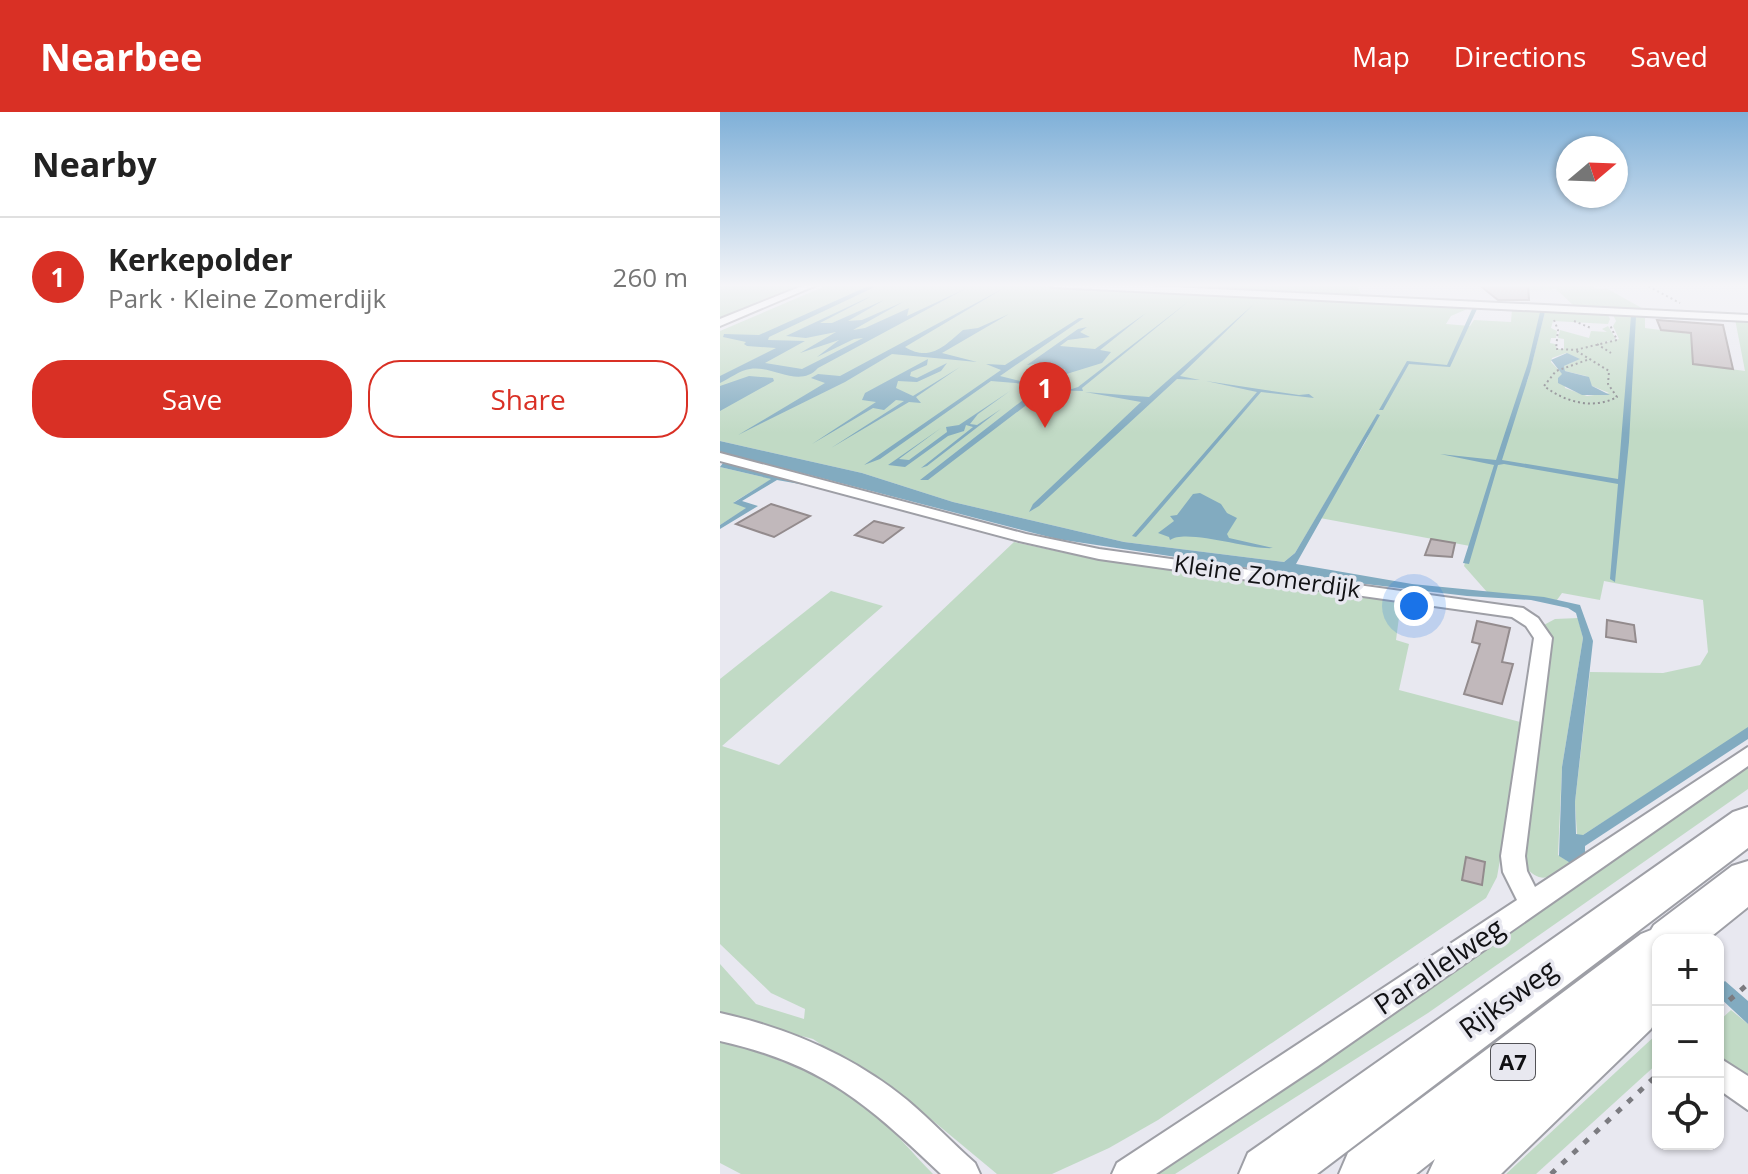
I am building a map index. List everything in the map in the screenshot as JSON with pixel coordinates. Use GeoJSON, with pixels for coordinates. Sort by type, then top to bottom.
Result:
{"type":"FeatureCollection","features":[{"type":"Feature","properties":{"kind":"highway","name":"Rijksweg"},"geometry":{"type":"LineString","coordinates":[[1269,1174],[1748,824]]}},
{"type":"Feature","properties":{"kind":"highway","name":"Rijksweg"},"geometry":{"type":"LineString","coordinates":[[1683,934],[1748,880]]}},
{"type":"Feature","properties":{"kind":"highway","name":"Rijksweg"},"geometry":{"type":"LineString","coordinates":[[1369,1174],[1652,958]]}},
{"type":"Feature","properties":{"kind":"highway","name":"A7"},"geometry":{"type":"LineString","coordinates":[[1458,1174],[1633,1011],[1652,975]]}},
{"type":"Feature","properties":{"kind":"street","name":"Kleine Zomerdijk"},"geometry":{"type":"LineString","coordinates":[[720,457],[1024,538],[1099,554],[1517,612],[1532,622],[1543,638],[1513,856],[1515,872],[1531,904]]}},
{"type":"Feature","properties":{"kind":"street","name":"Parallelweg"},"geometry":{"type":"LineString","coordinates":[[1128,1174],[1748,755]]}},
{"type":"Feature","properties":{"kind":"street"},"geometry":{"type":"LineString","coordinates":[[720,1027],[779,1044],[854,1080],[897,1111],[964,1174]]}},
{"type":"Feature","properties":{"kind":"street"},"geometry":{"type":"LineString","coordinates":[[1724,1076],[1748,1095]]}},
{"type":"Feature","properties":{"kind":"path"},"geometry":{"type":"LineString","coordinates":[[1558,334],[1556,349],[1576,350],[1617,340],[1614,334]]}},
{"type":"Feature","properties":{"kind":"path"},"geometry":{"type":"LineString","coordinates":[[1597,344],[1611,353]]}},
{"type":"Feature","properties":{"kind":"path"},"geometry":{"type":"LineString","coordinates":[[1576,350],[1587,360],[1609,371],[1608,384],[1617,397],[1614,400],[1586,403],[1553,393],[1544,382],[1559,371],[1587,360]]}},
{"type":"Feature","properties":{"kind":"path"},"geometry":{"type":"LineString","coordinates":[[1722,1006],[1747,984]]}},
{"type":"Feature","properties":{"kind":"path"},"geometry":{"type":"LineString","coordinates":[[1551,1174],[1654,1078]]}},
{"type":"Feature","properties":{"kind":"green space"},"geometry":{"type":"Polygon","coordinates":[[[720,334],[1537,334],[1519,398],[1528,379],[1540,334],[1557,334],[1550,343],[1555,344],[1558,351],[1564,349],[1564,339],[1558,338],[1559,334],[1589,338],[1590,334],[1613,334],[1616,339],[1597,344],[1619,339],[1616,334],[1631,334],[1627,393],[1632,334],[1691,334],[1693,364],[1745,371],[1738,334],[1748,334],[1748,729],[1583,835],[1577,835],[1575,802],[1590,672],[1663,673],[1700,665],[1708,652],[1703,600],[1604,581],[1600,600],[1562,593],[1557,600],[1487,592],[1464,566],[1470,546],[1320,518],[1366,441],[1378,414],[1295,553],[1284,562],[1124,542],[953,502],[862,473],[720,441],[720,334]],[[1566,353],[1552,358],[1551,362],[1563,374],[1565,388],[1587,396],[1609,393],[1592,386],[1586,376],[1565,371],[1564,366],[1579,359],[1566,353]]]}},
{"type":"Feature","properties":{"kind":"green space"},"geometry":{"type":"Polygon","coordinates":[[[720,467],[772,479],[734,502],[747,508],[720,525],[720,467]]]}},
{"type":"Feature","properties":{"kind":"green space"},"geometry":{"type":"Polygon","coordinates":[[[1014,542],[1089,558],[1401,602],[1396,640],[1409,644],[1399,690],[1524,723],[1497,877],[1486,898],[1158,1120],[1109,1148],[1052,1174],[997,1174],[932,1120],[813,1039],[720,1015],[720,964],[756,1004],[804,1019],[805,1009],[771,993],[720,944],[720,679],[831,591],[883,606],[722,746],[779,765],[1014,542]]]}},
{"type":"Feature","properties":{"kind":"green space"},"geometry":{"type":"Polygon","coordinates":[[[1578,618],[1583,638],[1562,767],[1558,855],[1572,864],[1542,878],[1524,865],[1542,626],[1555,619],[1578,618]]]}},
{"type":"Feature","properties":{"kind":"green space"},"geometry":{"type":"Polygon","coordinates":[[[1748,766],[1748,789],[1428,1013],[1175,1174],[1151,1174],[1748,766]]]}},
{"type":"Feature","properties":{"kind":"green space"},"geometry":{"type":"Polygon","coordinates":[[[1731,1010],[1748,1024],[1748,1077],[1724,1060],[1724,1016],[1731,1010]]]}},
{"type":"Feature","properties":{"kind":"green space"},"geometry":{"type":"Polygon","coordinates":[[[1652,1039],[1652,1068],[1536,1174],[1506,1174],[1652,1039]]]}},
{"type":"Feature","properties":{"kind":"green space"},"geometry":{"type":"Polygon","coordinates":[[[720,1040],[819,1077],[855,1099],[896,1134],[933,1174],[741,1174],[720,1163],[720,1040]]]}},
{"type":"Feature","properties":{"kind":"water"},"geometry":{"type":"Polygon","coordinates":[[[724,334],[776,334],[768,340],[805,341],[765,363],[802,369],[863,338],[854,339],[817,357],[839,340],[800,353],[833,334],[882,334],[811,374],[794,376],[750,369],[720,383],[720,376],[776,348],[747,346],[744,344],[746,342],[723,337],[724,334]]]}},
{"type":"Feature","properties":{"kind":"water"},"geometry":{"type":"Polygon","coordinates":[[[791,334],[828,334],[806,338],[786,336],[791,334]]]}},
{"type":"Feature","properties":{"kind":"water"},"geometry":{"type":"Polygon","coordinates":[[[919,334],[928,334],[905,347],[930,352],[944,346],[959,334],[975,334],[942,353],[977,362],[892,354],[845,382],[738,435],[825,383],[811,378],[818,374],[840,376],[919,334]]]}},
{"type":"Feature","properties":{"kind":"water"},"geometry":{"type":"Polygon","coordinates":[[[1055,334],[1061,334],[1000,376],[1037,385],[991,381],[880,459],[864,465],[1001,370],[986,364],[1005,365],[1055,334]]]}},
{"type":"Feature","properties":{"kind":"water"},"geometry":{"type":"Polygon","coordinates":[[[1072,334],[1090,337],[1068,340],[1060,346],[1095,349],[1120,334],[1100,350],[1111,352],[1102,363],[1060,376],[1065,369],[1036,374],[1031,373],[1040,363],[1027,365],[1072,334]]]}},
{"type":"Feature","properties":{"kind":"water"},"geometry":{"type":"Polygon","coordinates":[[[1149,334],[1082,388],[1083,391],[1046,390],[928,480],[920,480],[1041,386],[1078,387],[1149,334]]]}},
{"type":"Feature","properties":{"kind":"water"},"geometry":{"type":"Polygon","coordinates":[[[1224,334],[1180,376],[1200,380],[1177,379],[1029,512],[1033,504],[1141,402],[1085,392],[1149,397],[1224,334]]]}},
{"type":"Feature","properties":{"kind":"water"},"geometry":{"type":"Polygon","coordinates":[[[1461,334],[1466,334],[1450,367],[1409,364],[1383,410],[1379,410],[1407,361],[1447,365],[1461,334]]]}},
{"type":"Feature","properties":{"kind":"water"},"geometry":{"type":"Polygon","coordinates":[[[1535,334],[1540,334],[1502,460],[1618,479],[1630,334],[1635,334],[1629,442],[1615,582],[1610,579],[1618,484],[1504,464],[1498,465],[1469,564],[1463,563],[1494,465],[1440,454],[1496,460],[1535,334]]]}},
{"type":"Feature","properties":{"kind":"water"},"geometry":{"type":"Polygon","coordinates":[[[1567,353],[1580,359],[1564,366],[1565,371],[1589,377],[1592,386],[1610,395],[1582,395],[1558,383],[1562,374],[1551,360],[1567,353]]]}},
{"type":"Feature","properties":{"kind":"water"},"geometry":{"type":"Polygon","coordinates":[[[928,359],[927,365],[911,372],[910,376],[917,378],[947,363],[941,371],[917,382],[898,381],[896,388],[913,396],[960,367],[916,397],[921,403],[909,402],[831,448],[904,401],[896,400],[884,410],[873,408],[812,444],[876,402],[862,400],[865,393],[928,359]]]}},
{"type":"Feature","properties":{"kind":"water"},"geometry":{"type":"Polygon","coordinates":[[[749,376],[773,378],[774,381],[720,411],[720,386],[749,376]]]}},
{"type":"Feature","properties":{"kind":"water"},"geometry":{"type":"Polygon","coordinates":[[[1206,381],[1309,394],[1314,398],[1261,392],[1146,526],[1136,537],[1132,536],[1257,392],[1206,381]]]}},
{"type":"Feature","properties":{"kind":"water"},"geometry":{"type":"Polygon","coordinates":[[[1010,391],[978,414],[970,424],[977,425],[1001,409],[927,466],[921,468],[973,427],[966,425],[964,431],[948,436],[905,467],[888,465],[941,428],[899,459],[909,460],[947,432],[946,427],[959,425],[1010,391]]]}},
{"type":"Feature","properties":{"kind":"water"},"geometry":{"type":"Polygon","coordinates":[[[1377,414],[1380,415],[1296,564],[1412,584],[1544,597],[1580,605],[1593,641],[1575,802],[1576,834],[1583,835],[1748,727],[1748,739],[1585,846],[1585,855],[1572,864],[1559,856],[1562,767],[1583,638],[1576,613],[1568,608],[1531,600],[1467,596],[1315,578],[1057,539],[720,452],[720,441],[862,473],[953,502],[1124,542],[1284,562],[1295,553],[1377,414]]]}},
{"type":"Feature","properties":{"kind":"water"},"geometry":{"type":"Polygon","coordinates":[[[723,463],[811,486],[777,480],[742,501],[758,506],[720,529],[720,525],[746,508],[733,503],[771,479],[720,467],[723,463]]]}},
{"type":"Feature","properties":{"kind":"water"},"geometry":{"type":"Polygon","coordinates":[[[1200,493],[1221,504],[1227,513],[1237,518],[1227,534],[1229,538],[1273,548],[1190,536],[1170,540],[1158,533],[1174,521],[1170,516],[1177,515],[1193,494],[1200,493]]]}},
{"type":"Feature","properties":{"kind":"water"},"geometry":{"type":"Polygon","coordinates":[[[1724,982],[1748,1001],[1748,1024],[1724,1002],[1724,982]]]}},
{"type":"Feature","properties":{"kind":"building"},"geometry":{"type":"Polygon","coordinates":[[[1691,334],[1725,334],[1733,369],[1693,364],[1691,334]]]}},
{"type":"Feature","properties":{"kind":"building"},"geometry":{"type":"Polygon","coordinates":[[[771,504],[810,516],[774,537],[736,524],[771,504]]]}},
{"type":"Feature","properties":{"kind":"building"},"geometry":{"type":"Polygon","coordinates":[[[874,521],[903,528],[883,543],[855,535],[874,521]]]}},
{"type":"Feature","properties":{"kind":"building"},"geometry":{"type":"Polygon","coordinates":[[[1431,539],[1455,543],[1452,557],[1425,555],[1431,539]]]}},
{"type":"Feature","properties":{"kind":"building"},"geometry":{"type":"Polygon","coordinates":[[[1607,620],[1634,625],[1636,642],[1606,637],[1607,620]]]}},
{"type":"Feature","properties":{"kind":"building"},"geometry":{"type":"Polygon","coordinates":[[[1477,621],[1510,628],[1502,662],[1513,664],[1502,704],[1464,694],[1480,644],[1472,642],[1477,621]]]}},
{"type":"Feature","properties":{"kind":"building"},"geometry":{"type":"Polygon","coordinates":[[[1466,857],[1485,862],[1482,885],[1462,880],[1466,857]]]}},
{"type":"Feature","properties":{"kind":"place","name":"Kerkepolder"},"geometry":{"type":"Point","coordinates":[1045,428]}}]}
